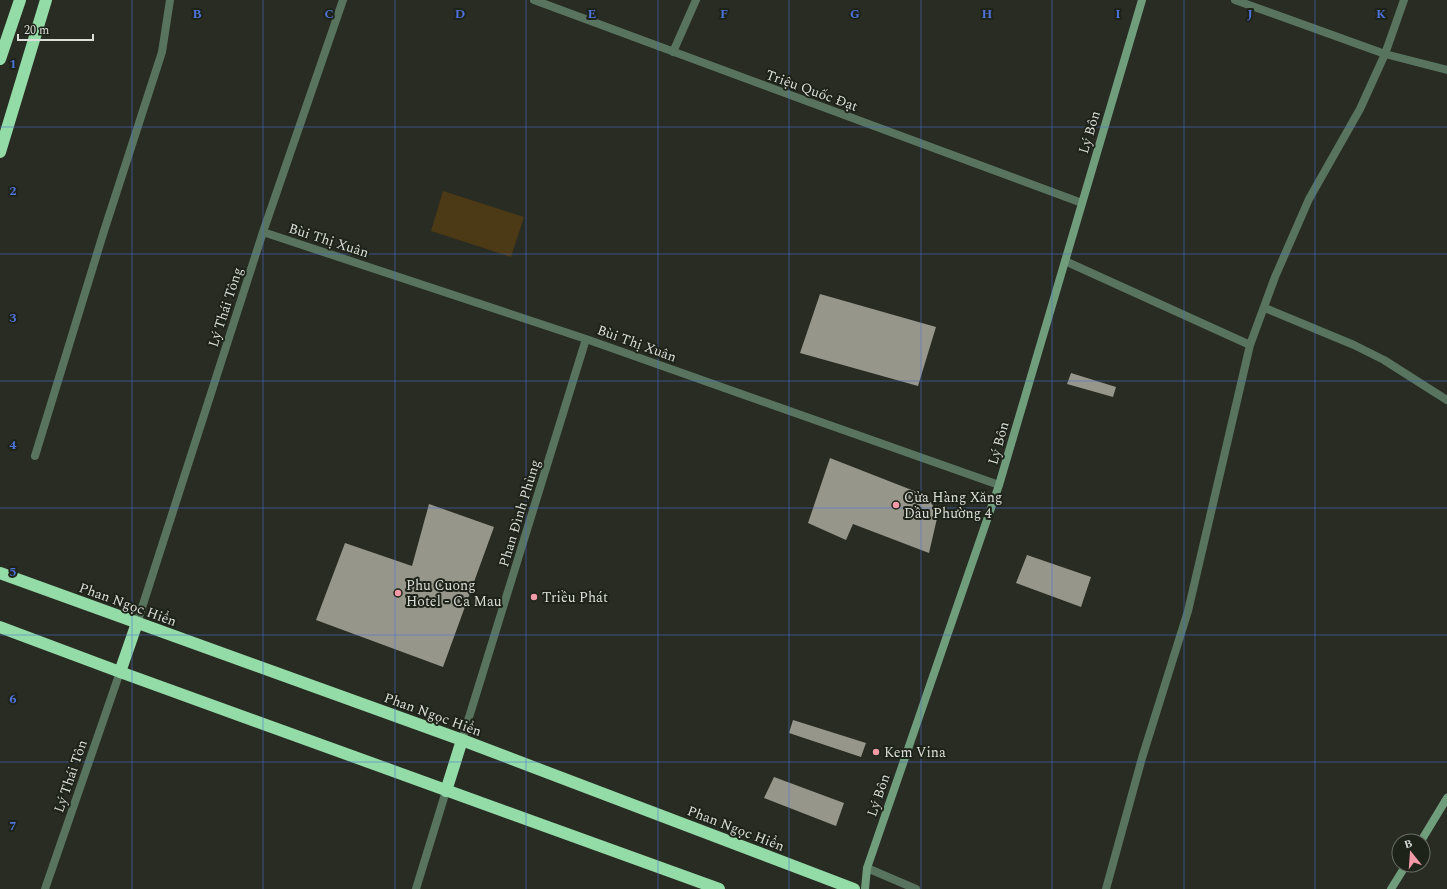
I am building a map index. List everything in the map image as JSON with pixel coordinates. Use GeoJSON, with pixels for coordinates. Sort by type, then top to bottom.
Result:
{"type":"FeatureCollection","features":[{"type":"Feature","properties":{"kind":"highway"},"geometry":{"type":"LineString","coordinates":[[0,59],[20,0]]}},
{"type":"Feature","properties":{"kind":"highway"},"geometry":{"type":"LineString","coordinates":[[0,152],[46,0]]}},
{"type":"Feature","properties":{"kind":"highway","name":"Phan Ngọc Hiển"},"geometry":{"type":"LineString","coordinates":[[0,573],[462,740],[854,889]]}},
{"type":"Feature","properties":{"kind":"highway"},"geometry":{"type":"LineString","coordinates":[[120,672],[137,623]]}},
{"type":"Feature","properties":{"kind":"highway"},"geometry":{"type":"LineString","coordinates":[[0,627],[446,791],[719,889]]}},
{"type":"Feature","properties":{"kind":"highway"},"geometry":{"type":"LineString","coordinates":[[446,791],[462,740]]}},
{"type":"Feature","properties":{"kind":"street"},"geometry":{"type":"LineString","coordinates":[[36,456],[104,231],[162,52],[170,0]]}},
{"type":"Feature","properties":{"kind":"street","name":"Lý Thái Tông"},"geometry":{"type":"LineString","coordinates":[[137,623],[263,232],[343,0]]}},
{"type":"Feature","properties":{"kind":"street","name":"Triệu Quốc Đạt"},"geometry":{"type":"LineString","coordinates":[[534,0],[1082,203]]}},
{"type":"Feature","properties":{"kind":"street"},"geometry":{"type":"LineString","coordinates":[[673,52],[696,0]]}},
{"type":"Feature","properties":{"kind":"street","name":"Lý Bôn"},"geometry":{"type":"LineString","coordinates":[[865,889],[867,868],[999,485],[1142,0]]}},
{"type":"Feature","properties":{"kind":"street"},"geometry":{"type":"LineString","coordinates":[[1235,0],[1385,54],[1447,70]]}},
{"type":"Feature","properties":{"kind":"street"},"geometry":{"type":"LineString","coordinates":[[1106,889],[1142,758],[1188,611],[1250,345],[1265,308],[1275,276],[1309,199],[1360,109],[1385,54],[1404,0]]}},
{"type":"Feature","properties":{"kind":"street","name":"Bùi Thị Xuân"},"geometry":{"type":"LineString","coordinates":[[263,232],[586,339],[999,485]]}},
{"type":"Feature","properties":{"kind":"street"},"geometry":{"type":"LineString","coordinates":[[1064,261],[1250,345]]}},
{"type":"Feature","properties":{"kind":"street"},"geometry":{"type":"LineString","coordinates":[[1265,308],[1354,345],[1384,360],[1447,400]]}},
{"type":"Feature","properties":{"kind":"street","name":"Phan Đình Phùng"},"geometry":{"type":"LineString","coordinates":[[462,740],[586,339]]}},
{"type":"Feature","properties":{"kind":"street","name":"Lý Thái Tôn"},"geometry":{"type":"LineString","coordinates":[[45,889],[120,672]]}},
{"type":"Feature","properties":{"kind":"street"},"geometry":{"type":"LineString","coordinates":[[416,889],[446,791]]}},
{"type":"Feature","properties":{"kind":"street"},"geometry":{"type":"LineString","coordinates":[[1426,833],[1447,798]]}},
{"type":"Feature","properties":{"kind":"street"},"geometry":{"type":"LineString","coordinates":[[867,868],[916,889]]}},
{"type":"Feature","properties":{"kind":"street"},"geometry":{"type":"LineString","coordinates":[[1392,889],[1401,873]]}},
{"type":"Feature","properties":{"kind":"shaded area"},"geometry":{"type":"Polygon","coordinates":[[[443,191],[524,217],[511,257],[431,231],[443,191]]]}},
{"type":"Feature","properties":{"kind":"building"},"geometry":{"type":"Polygon","coordinates":[[[820,294],[936,327],[918,386],[800,353],[820,294]]]}},
{"type":"Feature","properties":{"kind":"building"},"geometry":{"type":"Polygon","coordinates":[[[1071,373],[1116,387],[1113,397],[1067,384],[1071,373]]]}},
{"type":"Feature","properties":{"kind":"building"},"geometry":{"type":"Polygon","coordinates":[[[830,458],[927,496],[938,514],[929,553],[853,524],[846,540],[808,523],[830,458]]]}},
{"type":"Feature","properties":{"kind":"building","name":"Phu Cuong Hotel - Ca Mau"},"geometry":{"type":"Polygon","coordinates":[[[429,504],[494,527],[443,667],[316,620],[345,543],[412,566],[429,504]]]}},
{"type":"Feature","properties":{"kind":"building"},"geometry":{"type":"Polygon","coordinates":[[[1027,555],[1091,577],[1081,607],[1016,583],[1027,555]]]}},
{"type":"Feature","properties":{"kind":"building"},"geometry":{"type":"Polygon","coordinates":[[[793,720],[866,743],[861,757],[789,733],[793,720]]]}},
{"type":"Feature","properties":{"kind":"building"},"geometry":{"type":"Polygon","coordinates":[[[774,777],[844,803],[836,826],[764,798],[774,777]]]}},
{"type":"Feature","properties":{"kind":"place","name":"Cửa Hàng Xăng Dầu Phường 4"},"geometry":{"type":"Point","coordinates":[896,505]}},
{"type":"Feature","properties":{"kind":"place","name":"Phu Cuong Hotel - Ca Mau"},"geometry":{"type":"Point","coordinates":[398,593]}},
{"type":"Feature","properties":{"kind":"place","name":"Triều Phát"},"geometry":{"type":"Point","coordinates":[534,597]}},
{"type":"Feature","properties":{"kind":"place","name":"Kem Vina"},"geometry":{"type":"Point","coordinates":[876,752]}}]}
